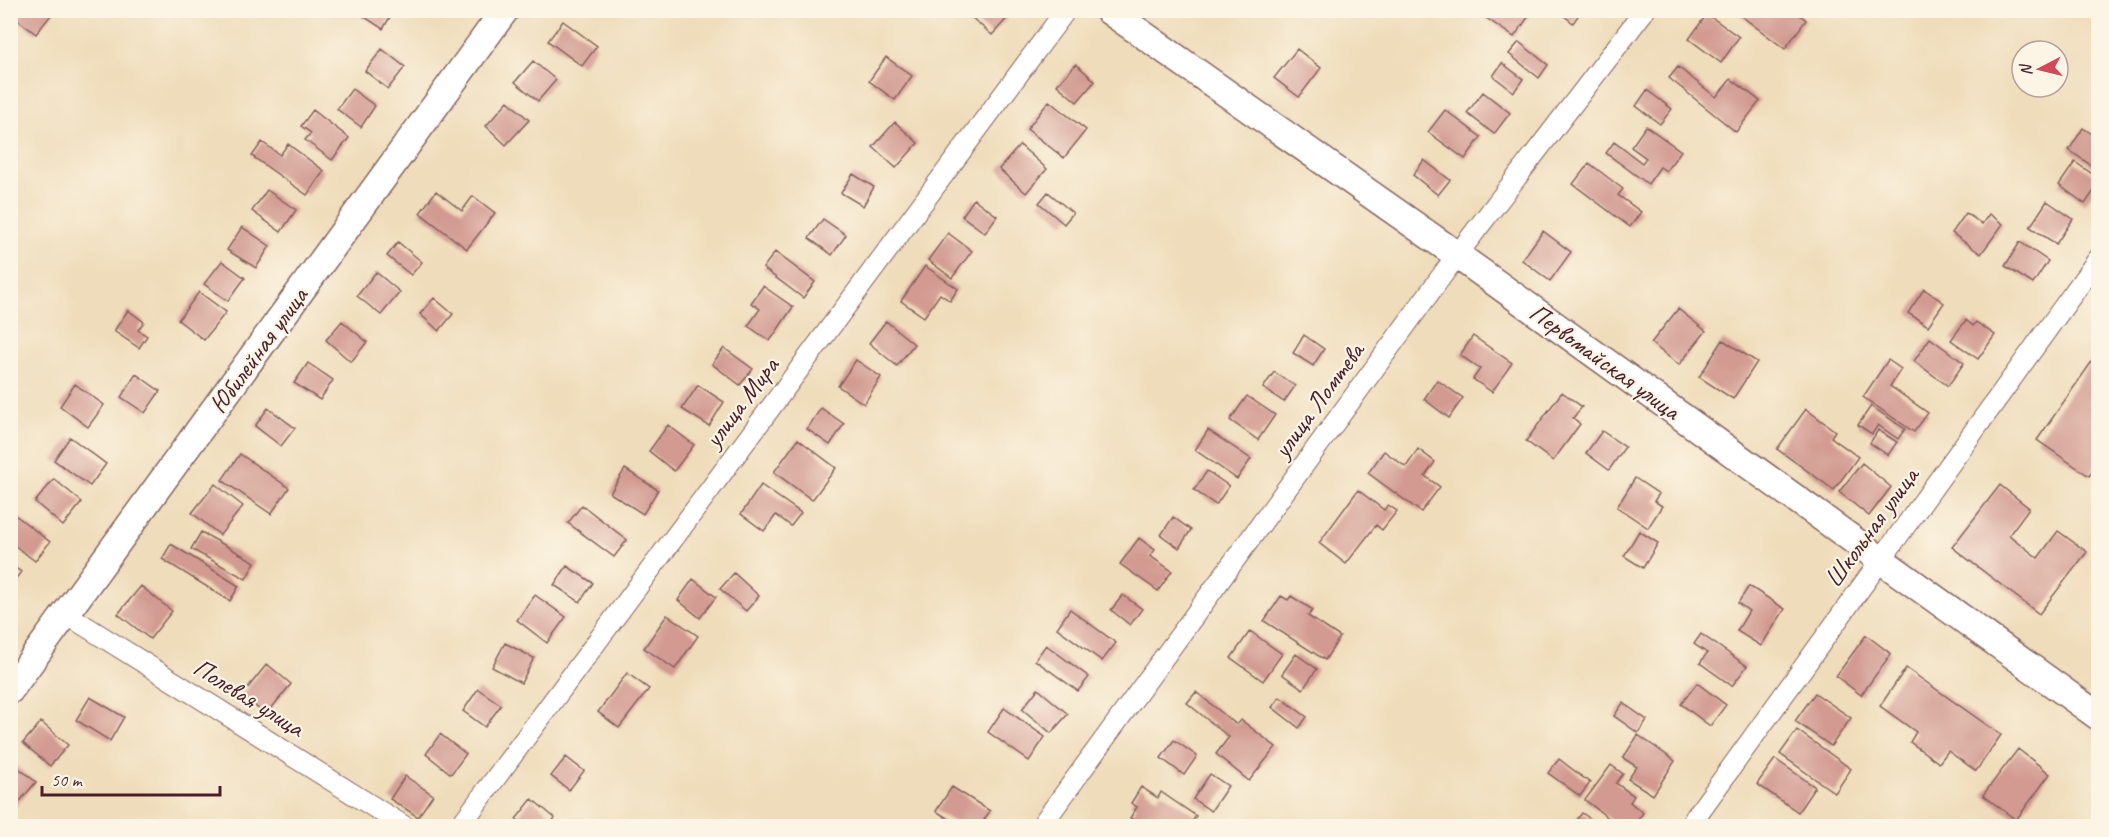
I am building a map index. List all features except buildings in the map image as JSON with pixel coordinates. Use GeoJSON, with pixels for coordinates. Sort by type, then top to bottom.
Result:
{"type":"FeatureCollection","features":[{"type":"Feature","properties":{"kind":"street","name":"Юбилейная улица"},"geometry":{"type":"LineString","coordinates":[[10,690],[506,10]]}},
{"type":"Feature","properties":{"kind":"street","name":"улица Мира"},"geometry":{"type":"LineString","coordinates":[[460,826],[1066,10]]}},
{"type":"Feature","properties":{"kind":"street","name":"Первомайская улица"},"geometry":{"type":"LineString","coordinates":[[1108,10],[1457,255],[2098,716]]}},
{"type":"Feature","properties":{"kind":"street","name":"улица Ломтева"},"geometry":{"type":"LineString","coordinates":[[1041,826],[1457,255],[1645,10]]}},
{"type":"Feature","properties":{"kind":"street","name":"Школьная улица"},"geometry":{"type":"LineString","coordinates":[[1689,826],[2098,259]]}},
{"type":"Feature","properties":{"kind":"street","name":"Полевая улица"},"geometry":{"type":"LineString","coordinates":[[66,614],[404,826]]}}]}
